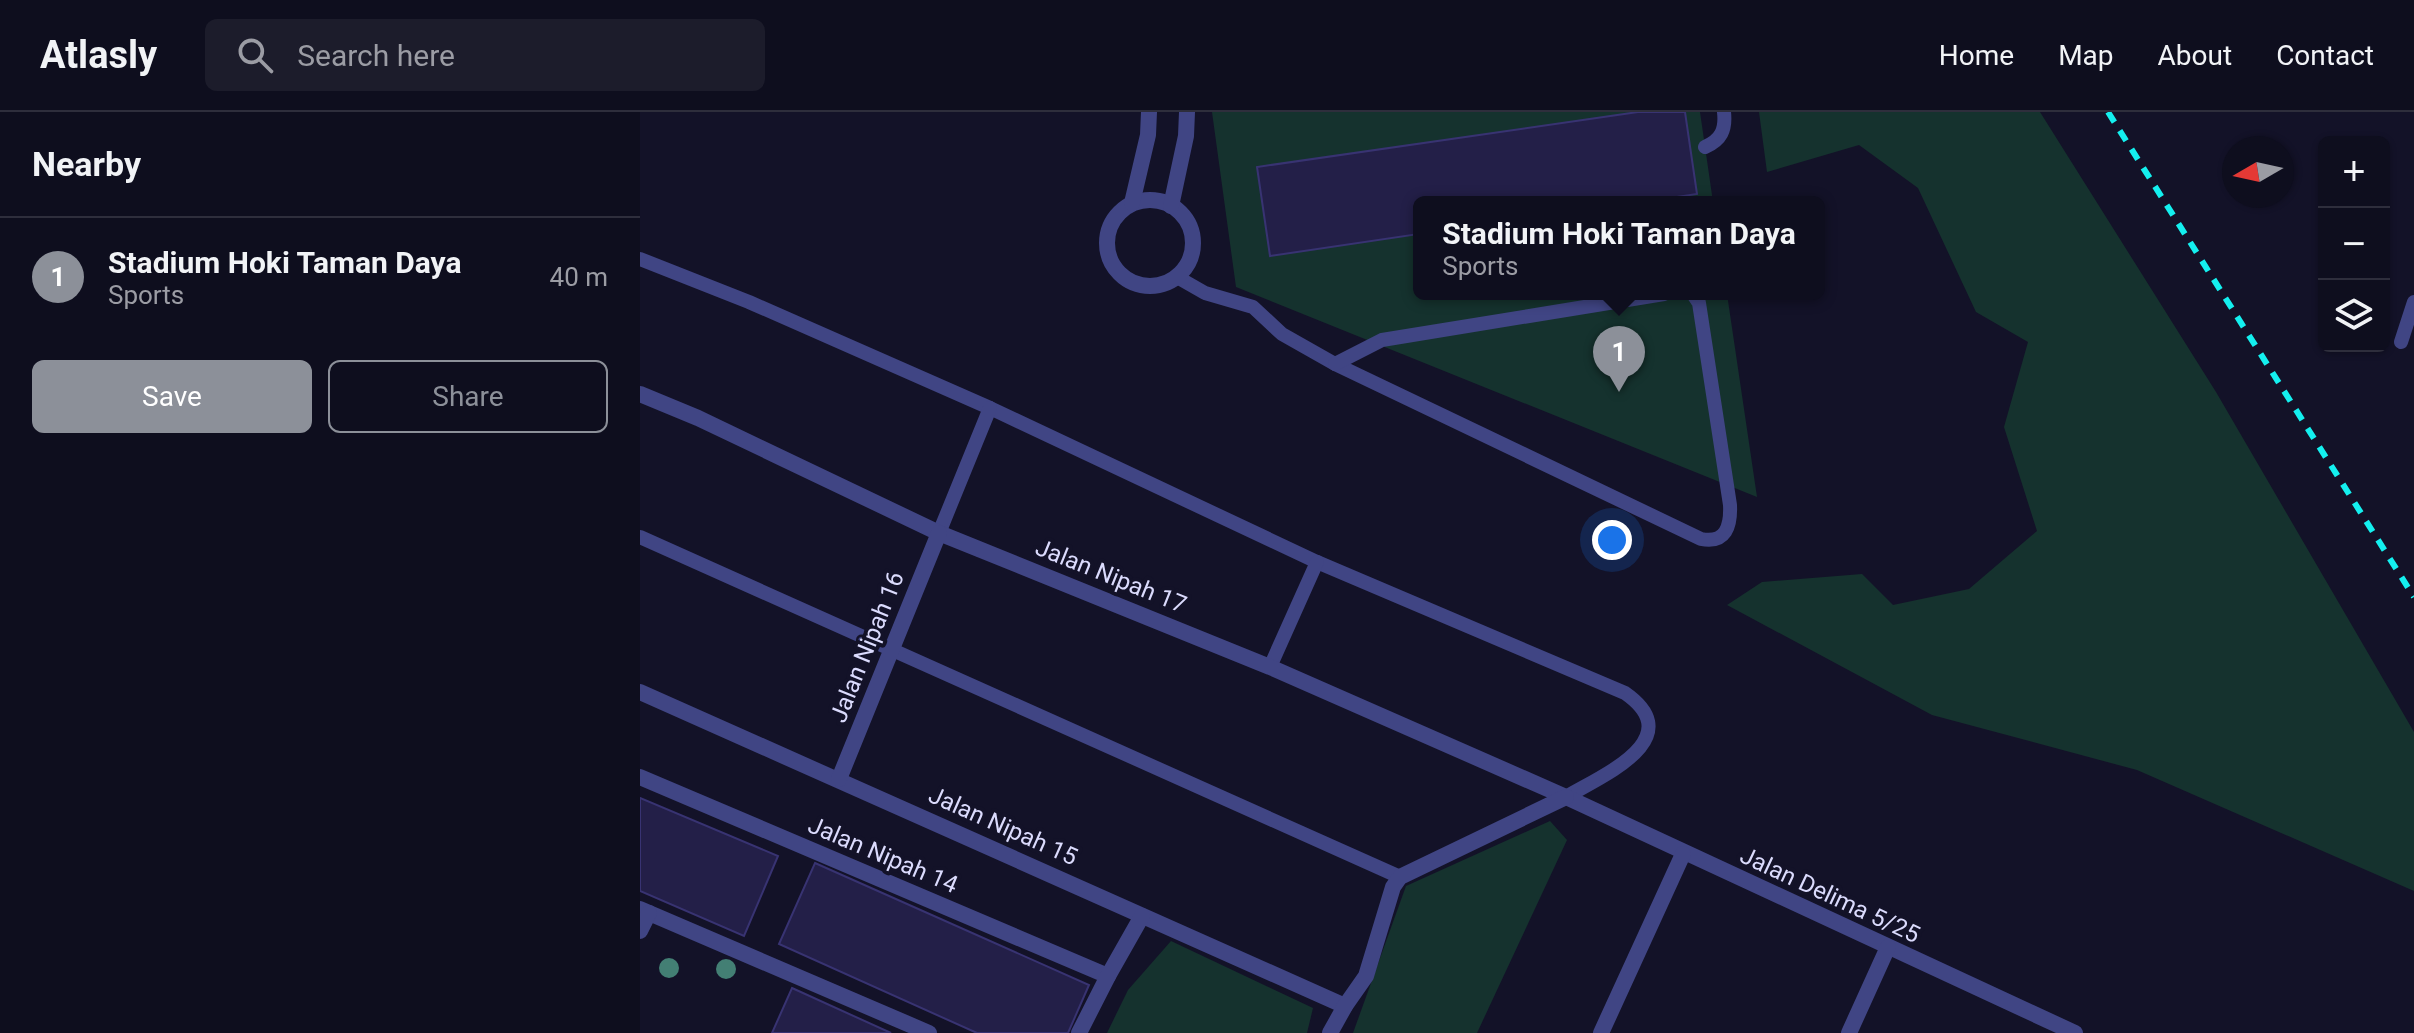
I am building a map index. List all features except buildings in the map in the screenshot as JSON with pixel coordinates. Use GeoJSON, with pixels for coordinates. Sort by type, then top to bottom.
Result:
{"type":"FeatureCollection","features":[{"type":"Feature","properties":{"kind":"street"},"geometry":{"type":"LineString","coordinates":[[1132,203],[1148,135],[1149,112]]}},
{"type":"Feature","properties":{"kind":"street"},"geometry":{"type":"LineString","coordinates":[[1171,206],[1186,136],[1187,112]]}},
{"type":"Feature","properties":{"kind":"street"},"geometry":{"type":"LineString","coordinates":[[1152,200],[1171,206],[1186,220],[1192,240],[1189,260],[1177,277],[1147,286],[1127,280],[1113,265],[1107,246],[1110,225],[1132,203],[1152,200]]}},
{"type":"Feature","properties":{"kind":"street","name":"Jalan Nipah 17"},"geometry":{"type":"LineString","coordinates":[[640,394],[698,418],[939,533],[1270,667],[1566,797]]}},
{"type":"Feature","properties":{"kind":"street","name":"Jalan Nipah 16"},"geometry":{"type":"LineString","coordinates":[[839,779],[939,533]]}},
{"type":"Feature","properties":{"kind":"street","name":"Jalan Nipah 15"},"geometry":{"type":"LineString","coordinates":[[640,692],[1345,1006]]}},
{"type":"Feature","properties":{"kind":"street","name":"Jalan Nipah 14"},"geometry":{"type":"LineString","coordinates":[[640,777],[1108,976]]}},
{"type":"Feature","properties":{"kind":"street"},"geometry":{"type":"LineString","coordinates":[[1330,1033],[1366,976],[1393,887],[1400,877],[1566,797]]}},
{"type":"Feature","properties":{"kind":"street","name":"Jalan Delima 5/25"},"geometry":{"type":"LineString","coordinates":[[1566,797],[1683,854],[2075,1033]]}},
{"type":"Feature","properties":{"kind":"street"},"geometry":{"type":"LineString","coordinates":[[1601,1033],[1683,854]]}},
{"type":"Feature","properties":{"kind":"street"},"geometry":{"type":"LineString","coordinates":[[640,931],[644,911],[929,1033]]}},
{"type":"Feature","properties":{"kind":"street"},"geometry":{"type":"LineString","coordinates":[[1079,1033],[1142,916]]}},
{"type":"Feature","properties":{"kind":"street"},"geometry":{"type":"LineString","coordinates":[[1849,1033],[1888,947]]}},
{"type":"Feature","properties":{"kind":"lane"},"geometry":{"type":"LineString","coordinates":[[1705,147],[1721,137],[1724,112]]}},
{"type":"Feature","properties":{"kind":"lane"},"geometry":{"type":"LineString","coordinates":[[640,259],[749,302],[990,408],[1317,562],[1625,693],[1638,702],[1646,715],[1648,732],[1642,749],[1631,759],[1566,797]]}},
{"type":"Feature","properties":{"kind":"lane"},"geometry":{"type":"LineString","coordinates":[[1177,277],[1205,293],[1253,307],[1282,334],[1335,364],[1701,539],[1712,541],[1722,537],[1729,529],[1730,505],[1697,300]]}},
{"type":"Feature","properties":{"kind":"lane"},"geometry":{"type":"LineString","coordinates":[[1335,364],[1382,340],[1627,300]]}},
{"type":"Feature","properties":{"kind":"lane"},"geometry":{"type":"LineString","coordinates":[[2401,342],[2414,302]]}},
{"type":"Feature","properties":{"kind":"lane"},"geometry":{"type":"LineString","coordinates":[[939,533],[990,408]]}},
{"type":"Feature","properties":{"kind":"lane"},"geometry":{"type":"LineString","coordinates":[[640,537],[1400,877]]}},
{"type":"Feature","properties":{"kind":"lane"},"geometry":{"type":"LineString","coordinates":[[1270,667],[1317,562]]}},
{"type":"Feature","properties":{"kind":"green space"},"geometry":{"type":"Polygon","coordinates":[[[1212,112],[1700,112],[1712,196],[1413,196],[1413,300],[1728,300],[1757,497],[1236,287],[1212,112]]]}},
{"type":"Feature","properties":{"kind":"green space"},"geometry":{"type":"Polygon","coordinates":[[[1759,112],[2040,112],[2216,392],[2414,732],[2414,891],[2137,770],[1932,715],[1727,605],[1762,582],[1862,574],[1893,605],[1969,589],[2037,531],[2004,427],[2028,342],[1976,312],[1918,188],[1859,145],[1767,172],[1759,112]]]}},
{"type":"Feature","properties":{"kind":"green space"},"geometry":{"type":"Polygon","coordinates":[[[1550,821],[1567,840],[1477,1033],[1353,1033],[1406,886],[1550,821]]]}},
{"type":"Feature","properties":{"kind":"green space"},"geometry":{"type":"Polygon","coordinates":[[[1171,941],[1313,1008],[1307,1033],[1107,1033],[1128,990],[1171,941]]]}},
{"type":"Feature","properties":{"kind":"railway"},"geometry":{"type":"LineString","coordinates":[[2108,112],[2414,597]]}},
{"type":"Feature","properties":{"kind":"place","name":"Stadium Hoki Taman Daya"},"geometry":{"type":"Point","coordinates":[1619,392]}}]}
